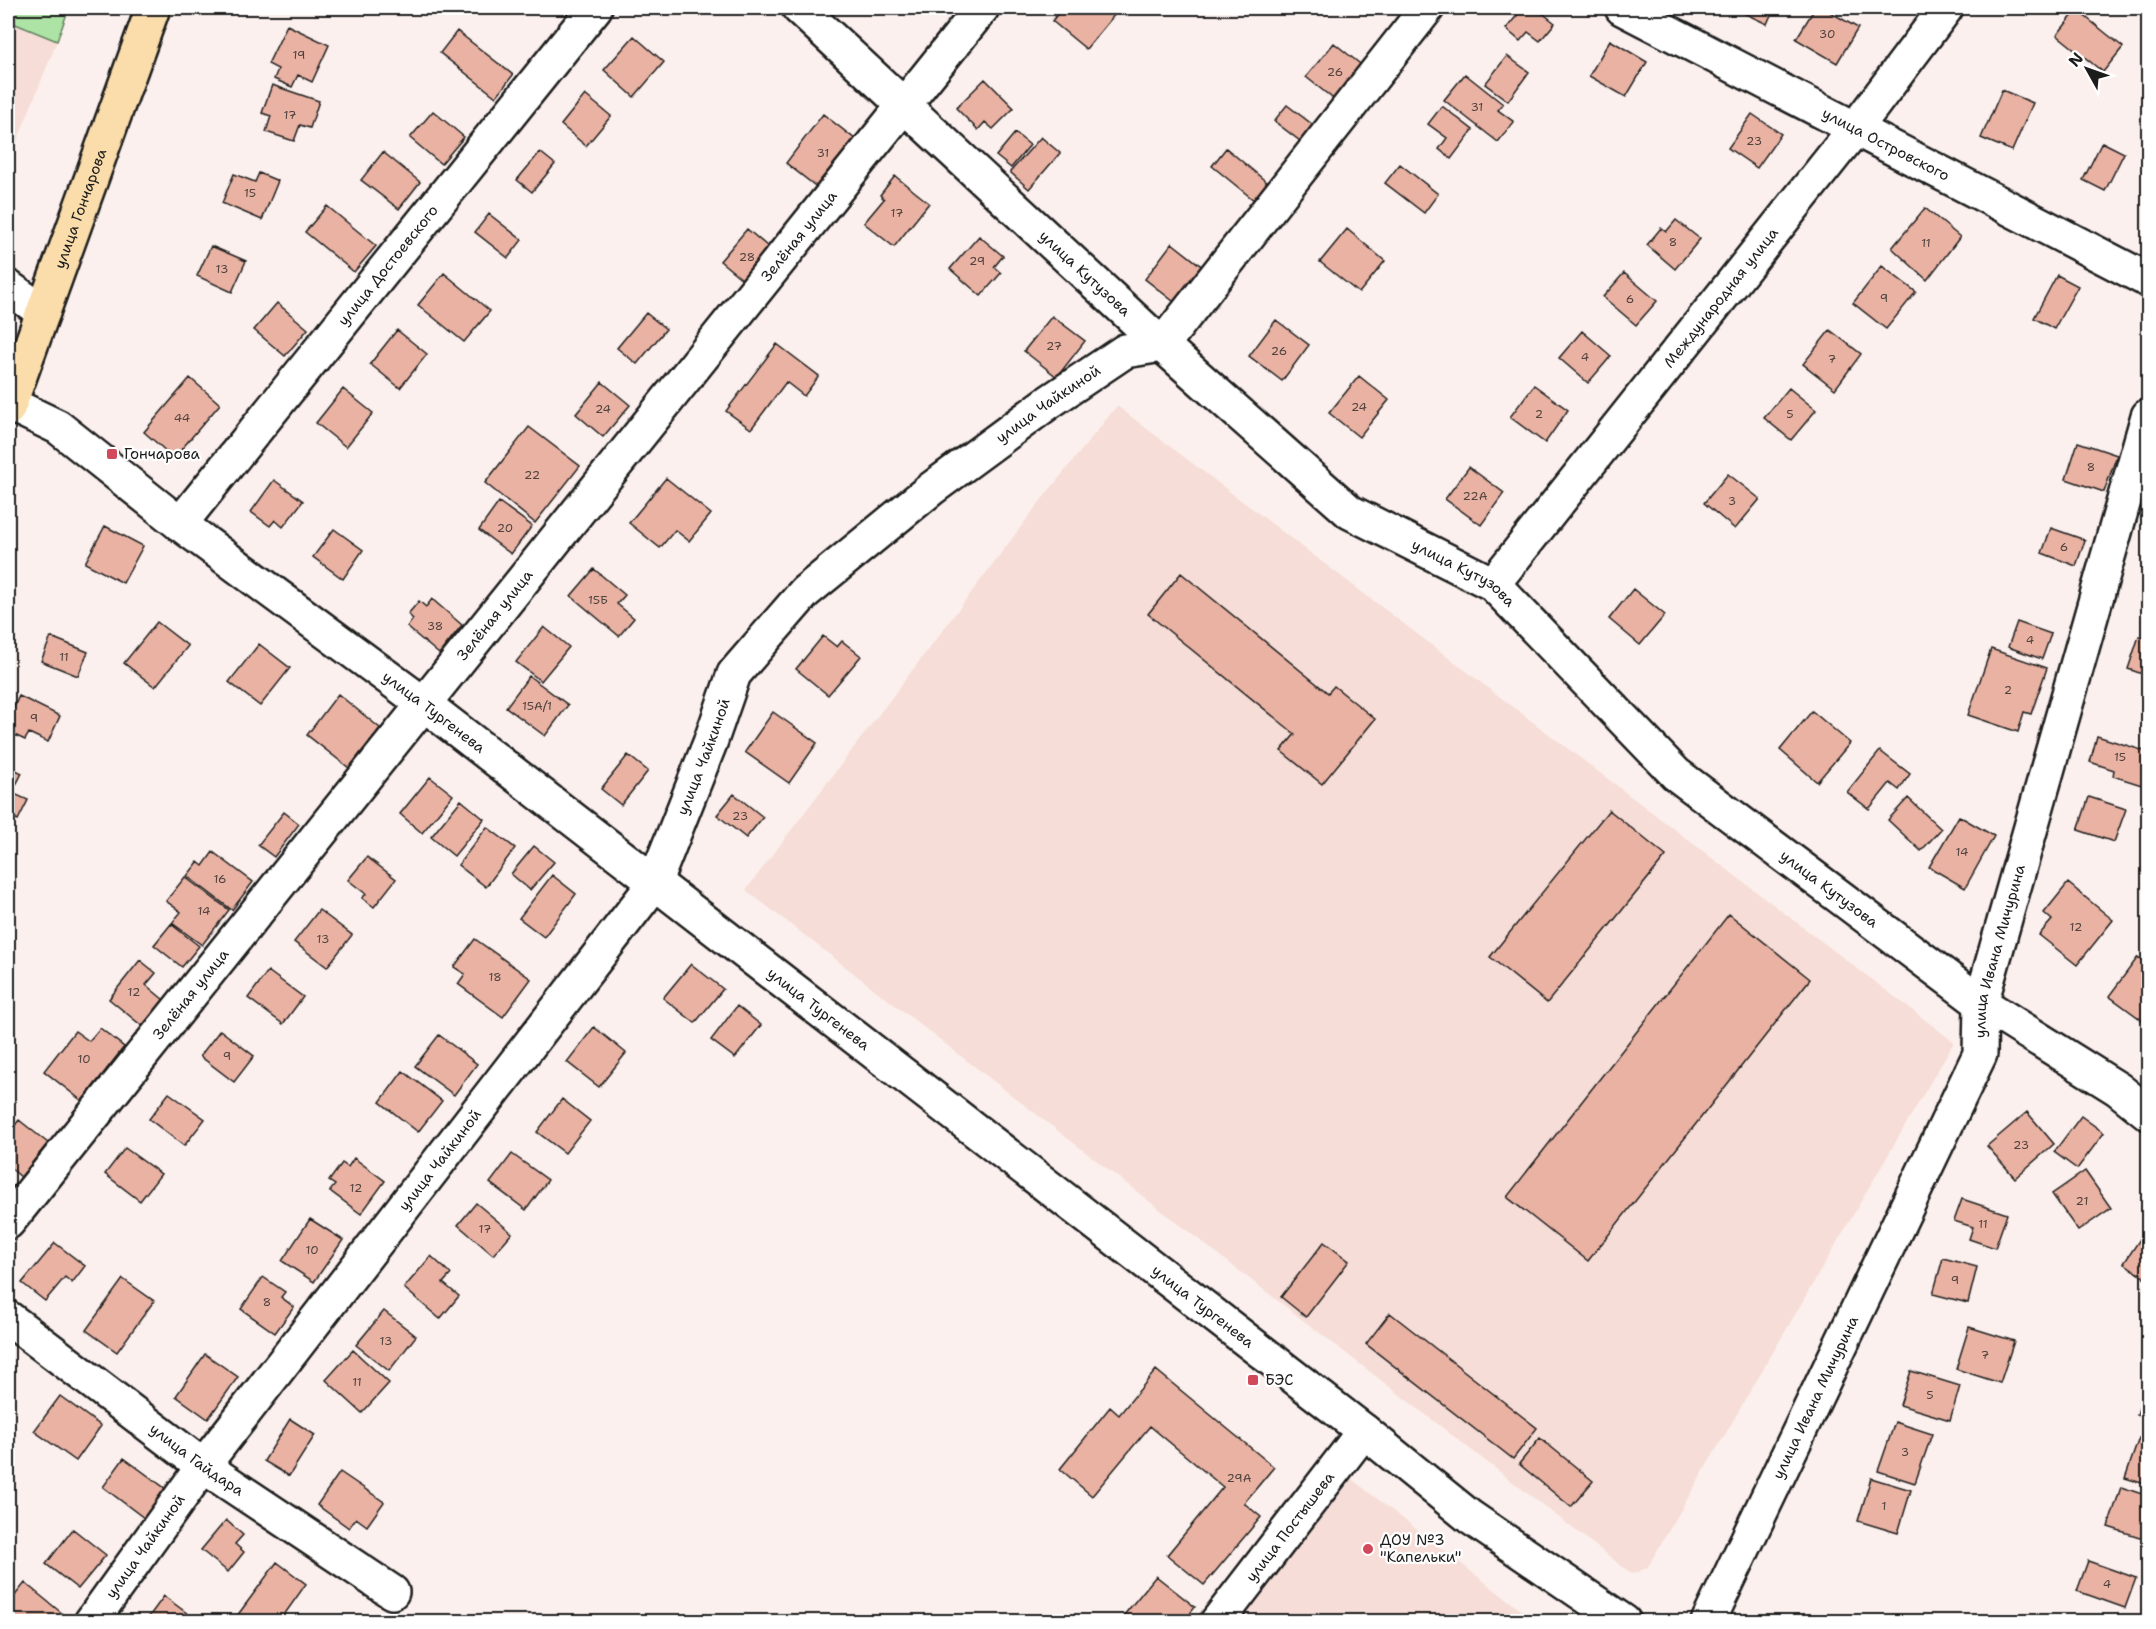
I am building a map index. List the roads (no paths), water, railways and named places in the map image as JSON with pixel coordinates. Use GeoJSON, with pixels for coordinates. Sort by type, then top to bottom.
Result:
{"type":"FeatureCollection","features":[{"type":"Feature","properties":{"kind":"main road","name":"улица Гончарова"},"geometry":{"type":"LineString","coordinates":[[8,406],[153,8]]}},
{"type":"Feature","properties":{"kind":"street","name":"улица Достоевского"},"geometry":{"type":"LineString","coordinates":[[180,524],[596,8]]}},
{"type":"Feature","properties":{"kind":"street","name":"улица Кутузова"},"geometry":{"type":"LineString","coordinates":[[799,8],[1162,345],[1350,512],[1493,584],[1676,774],[1981,1004],[2118,1089],[2148,1113]]}},
{"type":"Feature","properties":{"kind":"street","name":"Зелёная улица"},"geometry":{"type":"LineString","coordinates":[[8,1222],[982,8]]}},
{"type":"Feature","properties":{"kind":"street"},"geometry":{"type":"LineString","coordinates":[[1162,345],[1427,8]]}},
{"type":"Feature","properties":{"kind":"street","name":"улица Островского"},"geometry":{"type":"LineString","coordinates":[[1622,8],[2148,280]]}},
{"type":"Feature","properties":{"kind":"street","name":"Международная улица"},"geometry":{"type":"LineString","coordinates":[[1493,584],[1855,129],[1946,8]]}},
{"type":"Feature","properties":{"kind":"street"},"geometry":{"type":"LineString","coordinates":[[8,287],[43,312]]}},
{"type":"Feature","properties":{"kind":"street","name":"улица Чайкиной"},"geometry":{"type":"LineString","coordinates":[[91,1622],[203,1466],[654,884],[710,743],[734,674],[805,592],[931,489],[1049,402],[1125,351],[1162,345]]}},
{"type":"Feature","properties":{"kind":"street","name":"улица Тургенева"},"geometry":{"type":"LineString","coordinates":[[8,406],[57,427],[180,524],[424,704],[1364,1431],[1470,1516],[1622,1621]]}},
{"type":"Feature","properties":{"kind":"street","name":"улица Ивана Мичурина"},"geometry":{"type":"LineString","coordinates":[[1708,1622],[1980,1054],[1981,1004],[2148,416]]}},
{"type":"Feature","properties":{"kind":"street","name":"улица Гайдара"},"geometry":{"type":"LineString","coordinates":[[8,1318],[203,1466],[392,1592]]}},
{"type":"Feature","properties":{"kind":"street","name":"улица Постышева"},"geometry":{"type":"LineString","coordinates":[[1217,1622],[1364,1431]]}},
{"type":"Feature","properties":{"kind":"place","name":"Гончарова"},"geometry":{"type":"Point","coordinates":[112,454]}},
{"type":"Feature","properties":{"kind":"place","name":"БЭС"},"geometry":{"type":"Point","coordinates":[1253,1380]}},
{"type":"Feature","properties":{"kind":"place","name":"ДОУ №3 \"Капельки\""},"geometry":{"type":"Point","coordinates":[1368,1549]}}]}
